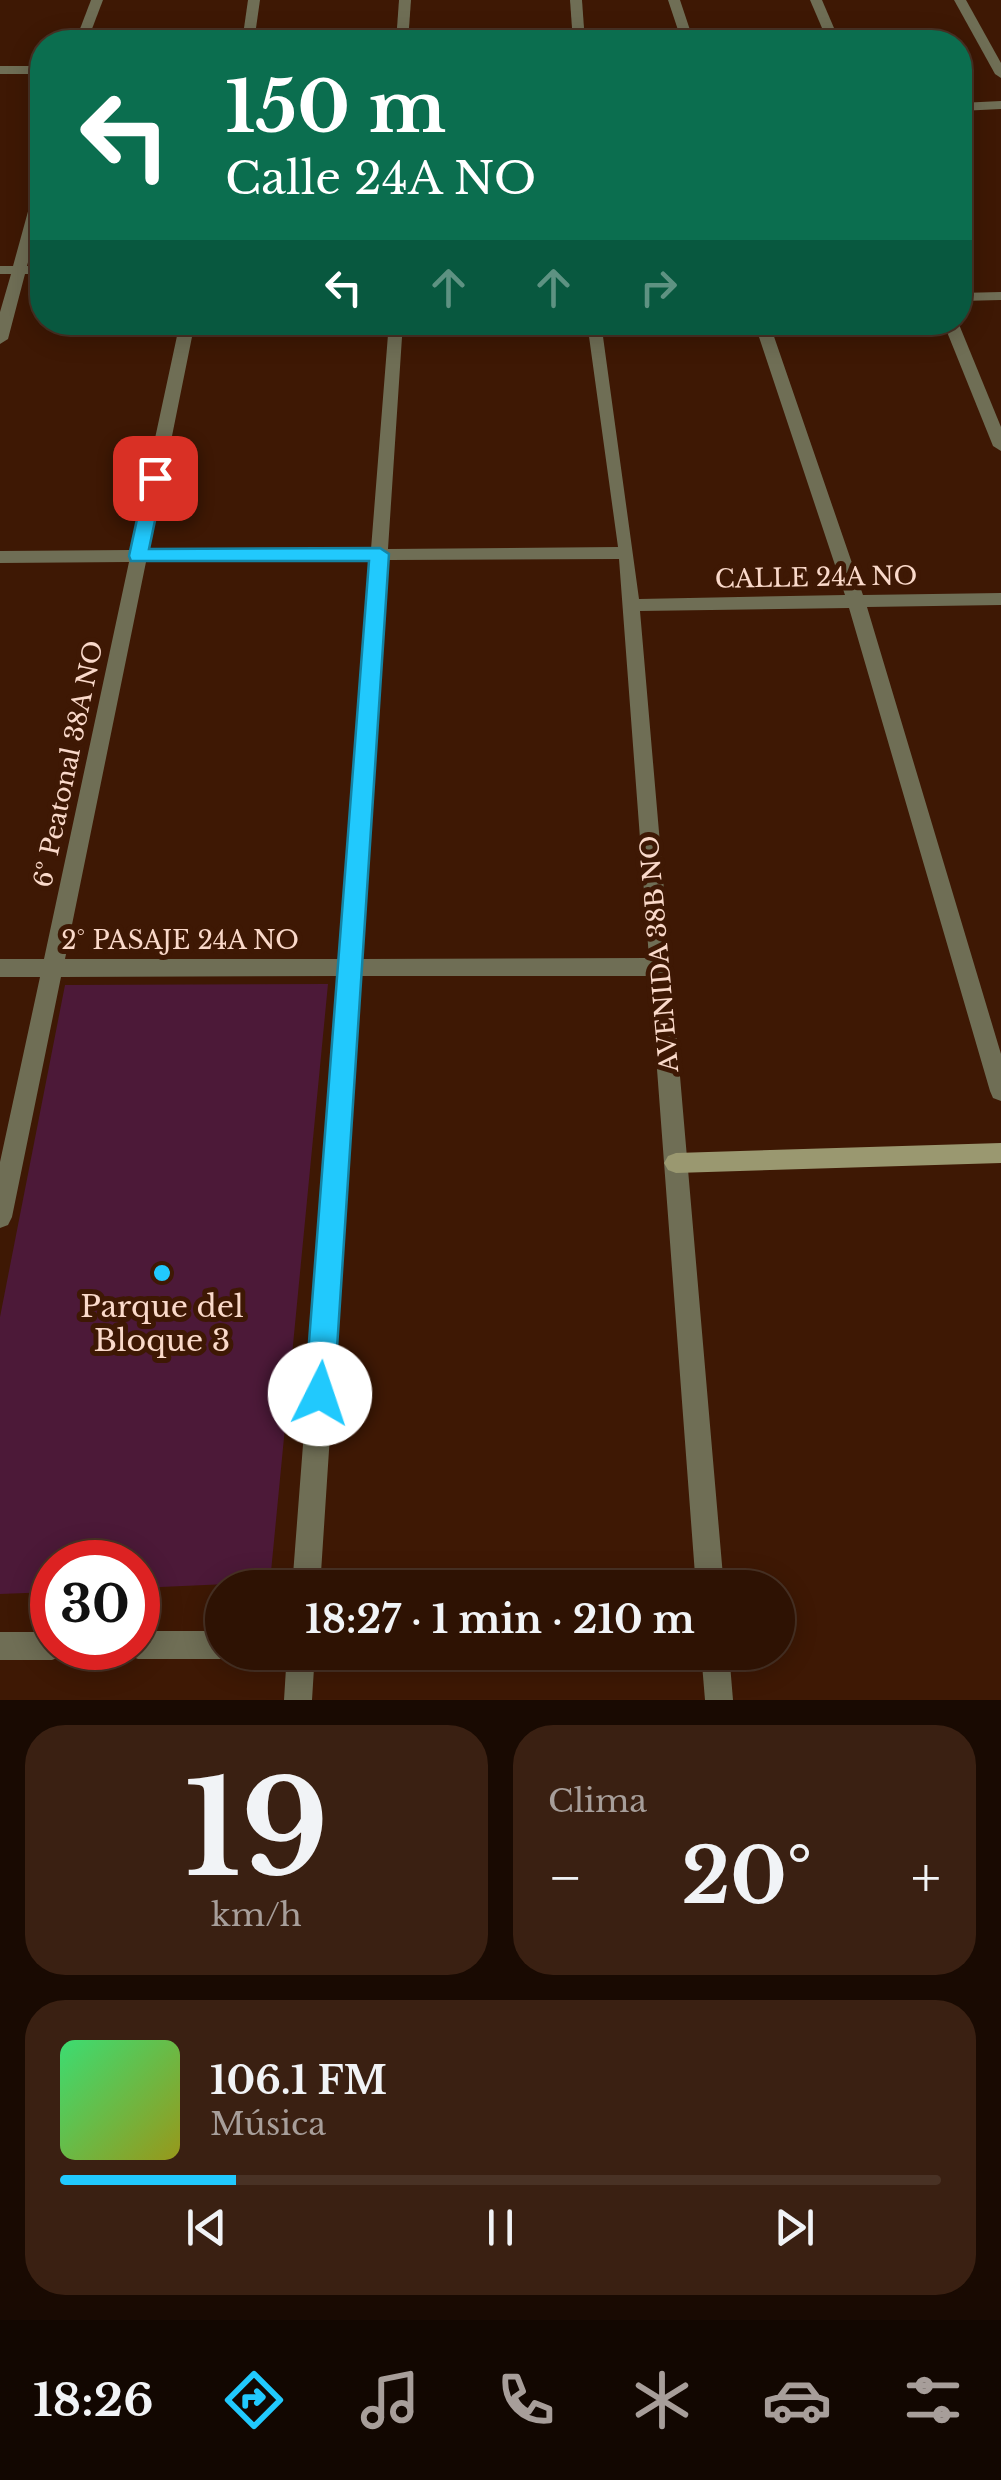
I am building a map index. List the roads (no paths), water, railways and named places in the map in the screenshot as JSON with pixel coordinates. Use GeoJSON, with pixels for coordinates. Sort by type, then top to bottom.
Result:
{"type":"FeatureCollection","features":[{"type":"Feature","properties":{"kind":"main road"},"geometry":{"type":"LineString","coordinates":[[676,1163],[1001,1152]]}},
{"type":"Feature","properties":{"kind":"street"},"geometry":{"type":"LineString","coordinates":[[86,30],[97,0]]}},
{"type":"Feature","properties":{"kind":"street"},"geometry":{"type":"LineString","coordinates":[[250,30],[254,0]]}},
{"type":"Feature","properties":{"kind":"street"},"geometry":{"type":"LineString","coordinates":[[403,30],[405,0]]}},
{"type":"Feature","properties":{"kind":"street"},"geometry":{"type":"LineString","coordinates":[[576,0],[579,30]]}},
{"type":"Feature","properties":{"kind":"street"},"geometry":{"type":"LineString","coordinates":[[674,0],[684,30]]}},
{"type":"Feature","properties":{"kind":"street"},"geometry":{"type":"LineString","coordinates":[[816,0],[829,30]]}},
{"type":"Feature","properties":{"kind":"street"},"geometry":{"type":"LineString","coordinates":[[960,0],[1001,74]]}},
{"type":"Feature","properties":{"kind":"street"},"geometry":{"type":"LineString","coordinates":[[0,70],[30,70]]}},
{"type":"Feature","properties":{"kind":"street"},"geometry":{"type":"LineString","coordinates":[[972,106],[1001,105]]}},
{"type":"Feature","properties":{"kind":"street"},"geometry":{"type":"LineString","coordinates":[[0,339],[30,236]]}},
{"type":"Feature","properties":{"kind":"street"},"geometry":{"type":"LineString","coordinates":[[0,270],[30,270]]}},
{"type":"Feature","properties":{"kind":"street"},"geometry":{"type":"LineString","coordinates":[[972,297],[1001,296]]}},
{"type":"Feature","properties":{"kind":"street","name":"6º Peatonal 38A NO"},"geometry":{"type":"LineString","coordinates":[[0,1216],[185,335]]}},
{"type":"Feature","properties":{"kind":"street"},"geometry":{"type":"LineString","coordinates":[[307,1570],[395,335]]}},
{"type":"Feature","properties":{"kind":"street","name":"AVENIDA 38B NO"},"geometry":{"type":"LineString","coordinates":[[596,335],[627,553],[709,1570]]}},
{"type":"Feature","properties":{"kind":"street"},"geometry":{"type":"LineString","coordinates":[[765,335],[856,601],[1001,1092]]}},
{"type":"Feature","properties":{"kind":"street"},"geometry":{"type":"LineString","coordinates":[[955,335],[1001,446]]}},
{"type":"Feature","properties":{"kind":"street"},"geometry":{"type":"LineString","coordinates":[[0,557],[627,553]]}},
{"type":"Feature","properties":{"kind":"street","name":"CALLE 24A NO"},"geometry":{"type":"LineString","coordinates":[[631,605],[1001,599]]}},
{"type":"Feature","properties":{"kind":"street","name":"2° PASAJE 24A NO"},"geometry":{"type":"LineString","coordinates":[[0,968],[660,966]]}},
{"type":"Feature","properties":{"kind":"street"},"geometry":{"type":"LineString","coordinates":[[160,1646],[205,1645]]}},
{"type":"Feature","properties":{"kind":"street"},"geometry":{"type":"LineString","coordinates":[[0,1646],[30,1646]]}},
{"type":"Feature","properties":{"kind":"street"},"geometry":{"type":"LineString","coordinates":[[298,1700],[300,1670]]}},
{"type":"Feature","properties":{"kind":"street"},"geometry":{"type":"LineString","coordinates":[[716,1670],[719,1700]]}},
{"type":"Feature","properties":{"kind":"place","name":"Parque del Bloque 3"},"geometry":{"type":"Point","coordinates":[162,1273]}}]}
